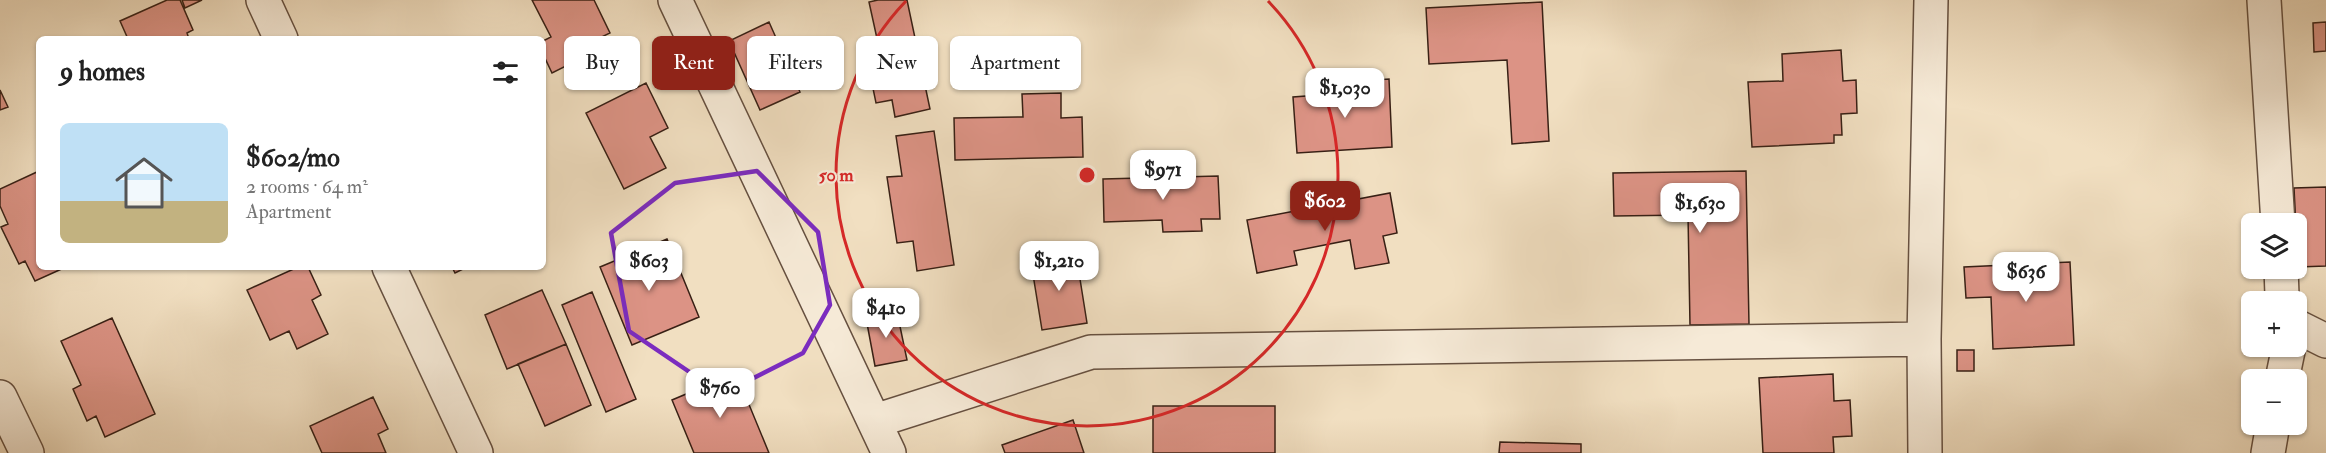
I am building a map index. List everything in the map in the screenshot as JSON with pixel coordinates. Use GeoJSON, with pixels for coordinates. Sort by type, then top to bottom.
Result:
{"type":"FeatureCollection","features":[{"type":"Feature","properties":{"kind":"street"},"geometry":{"type":"LineString","coordinates":[[263,0],[280,36]]}},
{"type":"Feature","properties":{"kind":"street"},"geometry":{"type":"LineString","coordinates":[[675,0],[889,453]]}},
{"type":"Feature","properties":{"kind":"street"},"geometry":{"type":"LineString","coordinates":[[1925,453],[1924,339],[1931,0]]}},
{"type":"Feature","properties":{"kind":"street"},"geometry":{"type":"LineString","coordinates":[[2264,0],[2277,213]]}},
{"type":"Feature","properties":{"kind":"street"},"geometry":{"type":"LineString","coordinates":[[390,270],[476,453]]}},
{"type":"Feature","properties":{"kind":"street"},"geometry":{"type":"LineString","coordinates":[[2307,332],[2326,341]]}},
{"type":"Feature","properties":{"kind":"street"},"geometry":{"type":"LineString","coordinates":[[875,421],[1091,352],[1924,339]]}},
{"type":"Feature","properties":{"kind":"street"},"geometry":{"type":"LineString","coordinates":[[0,397],[27,453]]}},
{"type":"Feature","properties":{"kind":"street"},"geometry":{"type":"LineString","coordinates":[[2268,453],[2271,435]]}},
{"type":"Feature","properties":{"kind":"highlighted area"},"geometry":{"type":"Polygon","coordinates":[[[757,171],[818,232],[830,305],[803,353],[722,394],[629,331],[611,233],[675,183],[757,171]]]}},
{"type":"Feature","properties":{"kind":"building"},"geometry":{"type":"Polygon","coordinates":[[[167,0],[180,0],[193,30],[187,33],[188,36],[127,36],[120,21],[167,0]]]}},
{"type":"Feature","properties":{"kind":"building"},"geometry":{"type":"Polygon","coordinates":[[[182,0],[202,0],[185,8],[182,0]]]}},
{"type":"Feature","properties":{"kind":"building"},"geometry":{"type":"Polygon","coordinates":[[[532,0],[594,0],[610,33],[604,36],[564,36],[564,67],[552,73],[546,60],[546,40],[551,37],[532,0]]]}},
{"type":"Feature","properties":{"kind":"building"},"geometry":{"type":"Polygon","coordinates":[[[907,0],[915,36],[876,36],[869,2],[907,0]]]}},
{"type":"Feature","properties":{"kind":"building"},"geometry":{"type":"Polygon","coordinates":[[[1542,2],[1549,141],[1512,144],[1507,60],[1429,64],[1426,8],[1542,2]]]}},
{"type":"Feature","properties":{"kind":"building"},"geometry":{"type":"Polygon","coordinates":[[[769,22],[775,36],[747,36],[747,81],[735,54],[735,38],[769,22]]]}},
{"type":"Feature","properties":{"kind":"building"},"geometry":{"type":"Polygon","coordinates":[[[2326,22],[2326,51],[2314,52],[2313,23],[2326,22]]]}},
{"type":"Feature","properties":{"kind":"building"},"geometry":{"type":"Polygon","coordinates":[[[1841,50],[1843,81],[1856,80],[1857,113],[1841,114],[1842,135],[1834,135],[1834,143],[1752,147],[1748,82],[1783,81],[1782,54],[1841,50]]]}},
{"type":"Feature","properties":{"kind":"building"},"geometry":{"type":"Polygon","coordinates":[[[1389,79],[1392,147],[1297,153],[1293,97],[1347,93],[1347,82],[1389,79]]]}},
{"type":"Feature","properties":{"kind":"building"},"geometry":{"type":"Polygon","coordinates":[[[646,83],[668,128],[650,137],[666,168],[624,189],[586,113],[632,90],[640,90],[640,86],[646,83]]]}},
{"type":"Feature","properties":{"kind":"building"},"geometry":{"type":"Polygon","coordinates":[[[0,90],[8,107],[0,110],[0,90]]]}},
{"type":"Feature","properties":{"kind":"building"},"geometry":{"type":"Polygon","coordinates":[[[751,90],[799,90],[800,92],[760,110],[751,90]]]}},
{"type":"Feature","properties":{"kind":"building"},"geometry":{"type":"Polygon","coordinates":[[[873,90],[926,90],[930,109],[895,117],[892,100],[876,103],[873,90]]]}},
{"type":"Feature","properties":{"kind":"building"},"geometry":{"type":"Polygon","coordinates":[[[1061,93],[1061,118],[1082,117],[1083,157],[955,160],[954,118],[1023,117],[1022,94],[1061,93]]]}},
{"type":"Feature","properties":{"kind":"building"},"geometry":{"type":"Polygon","coordinates":[[[934,131],[954,265],[917,271],[913,241],[897,243],[887,177],[902,176],[896,136],[934,131]]]}},
{"type":"Feature","properties":{"kind":"building"},"geometry":{"type":"Polygon","coordinates":[[[1746,171],[1749,324],[1690,325],[1688,215],[1614,216],[1613,173],[1746,171]]]}},
{"type":"Feature","properties":{"kind":"building"},"geometry":{"type":"Polygon","coordinates":[[[36,172],[36,270],[59,270],[35,281],[25,261],[19,264],[1,227],[8,224],[0,206],[0,189],[36,172]]]}},
{"type":"Feature","properties":{"kind":"building"},"geometry":{"type":"Polygon","coordinates":[[[1218,176],[1220,219],[1201,219],[1202,231],[1163,232],[1162,220],[1104,222],[1103,179],[1218,176]]]}},
{"type":"Feature","properties":{"kind":"building"},"geometry":{"type":"Polygon","coordinates":[[[2326,187],[2326,266],[2307,267],[2307,213],[2295,213],[2294,188],[2326,187]]]}},
{"type":"Feature","properties":{"kind":"building"},"geometry":{"type":"Polygon","coordinates":[[[1390,193],[1397,233],[1383,236],[1389,263],[1355,269],[1350,240],[1294,251],[1297,265],[1257,273],[1247,220],[1390,193]]]}},
{"type":"Feature","properties":{"kind":"building"},"geometry":{"type":"Polygon","coordinates":[[[667,239],[699,317],[632,345],[600,267],[667,239]]]}},
{"type":"Feature","properties":{"kind":"building"},"geometry":{"type":"Polygon","coordinates":[[[1076,254],[1087,323],[1042,330],[1031,262],[1076,254]]]}},
{"type":"Feature","properties":{"kind":"building"},"geometry":{"type":"Polygon","coordinates":[[[2070,262],[2074,345],[1993,349],[1991,297],[1966,298],[1964,267],[2070,262]]]}},
{"type":"Feature","properties":{"kind":"building"},"geometry":{"type":"Polygon","coordinates":[[[291,270],[309,270],[321,295],[312,300],[328,334],[297,349],[289,331],[270,340],[247,290],[291,270]]]}},
{"type":"Feature","properties":{"kind":"building"},"geometry":{"type":"Polygon","coordinates":[[[542,290],[566,344],[507,369],[485,315],[542,290]]]}},
{"type":"Feature","properties":{"kind":"building"},"geometry":{"type":"Polygon","coordinates":[[[592,292],[636,399],[606,412],[562,305],[592,292]]]}},
{"type":"Feature","properties":{"kind":"building"},"geometry":{"type":"Polygon","coordinates":[[[897,312],[907,360],[875,366],[866,318],[897,312]]]}},
{"type":"Feature","properties":{"kind":"building"},"geometry":{"type":"Polygon","coordinates":[[[112,318],[155,414],[105,437],[96,416],[87,421],[73,389],[81,385],[61,341],[112,318]]]}},
{"type":"Feature","properties":{"kind":"building"},"geometry":{"type":"Polygon","coordinates":[[[566,344],[591,405],[545,426],[518,364],[566,344]]]}},
{"type":"Feature","properties":{"kind":"building"},"geometry":{"type":"Polygon","coordinates":[[[1957,350],[1974,350],[1974,371],[1957,371],[1957,350]]]}},
{"type":"Feature","properties":{"kind":"building"},"geometry":{"type":"Polygon","coordinates":[[[736,373],[769,453],[694,453],[672,400],[736,373]]]}},
{"type":"Feature","properties":{"kind":"building"},"geometry":{"type":"Polygon","coordinates":[[[1833,374],[1834,401],[1850,400],[1852,436],[1833,437],[1834,453],[1763,453],[1759,378],[1833,374]]]}},
{"type":"Feature","properties":{"kind":"building"},"geometry":{"type":"Polygon","coordinates":[[[373,397],[388,429],[378,434],[386,453],[322,453],[310,426],[373,397]]]}},
{"type":"Feature","properties":{"kind":"building"},"geometry":{"type":"Polygon","coordinates":[[[1153,406],[1275,406],[1275,453],[1153,453],[1153,406]]]}},
{"type":"Feature","properties":{"kind":"building"},"geometry":{"type":"Polygon","coordinates":[[[1073,420],[1084,453],[1005,453],[1002,445],[1073,420]]]}},
{"type":"Feature","properties":{"kind":"building"},"geometry":{"type":"Polygon","coordinates":[[[1500,442],[1581,444],[1581,453],[1499,453],[1500,442]]]}}]}
